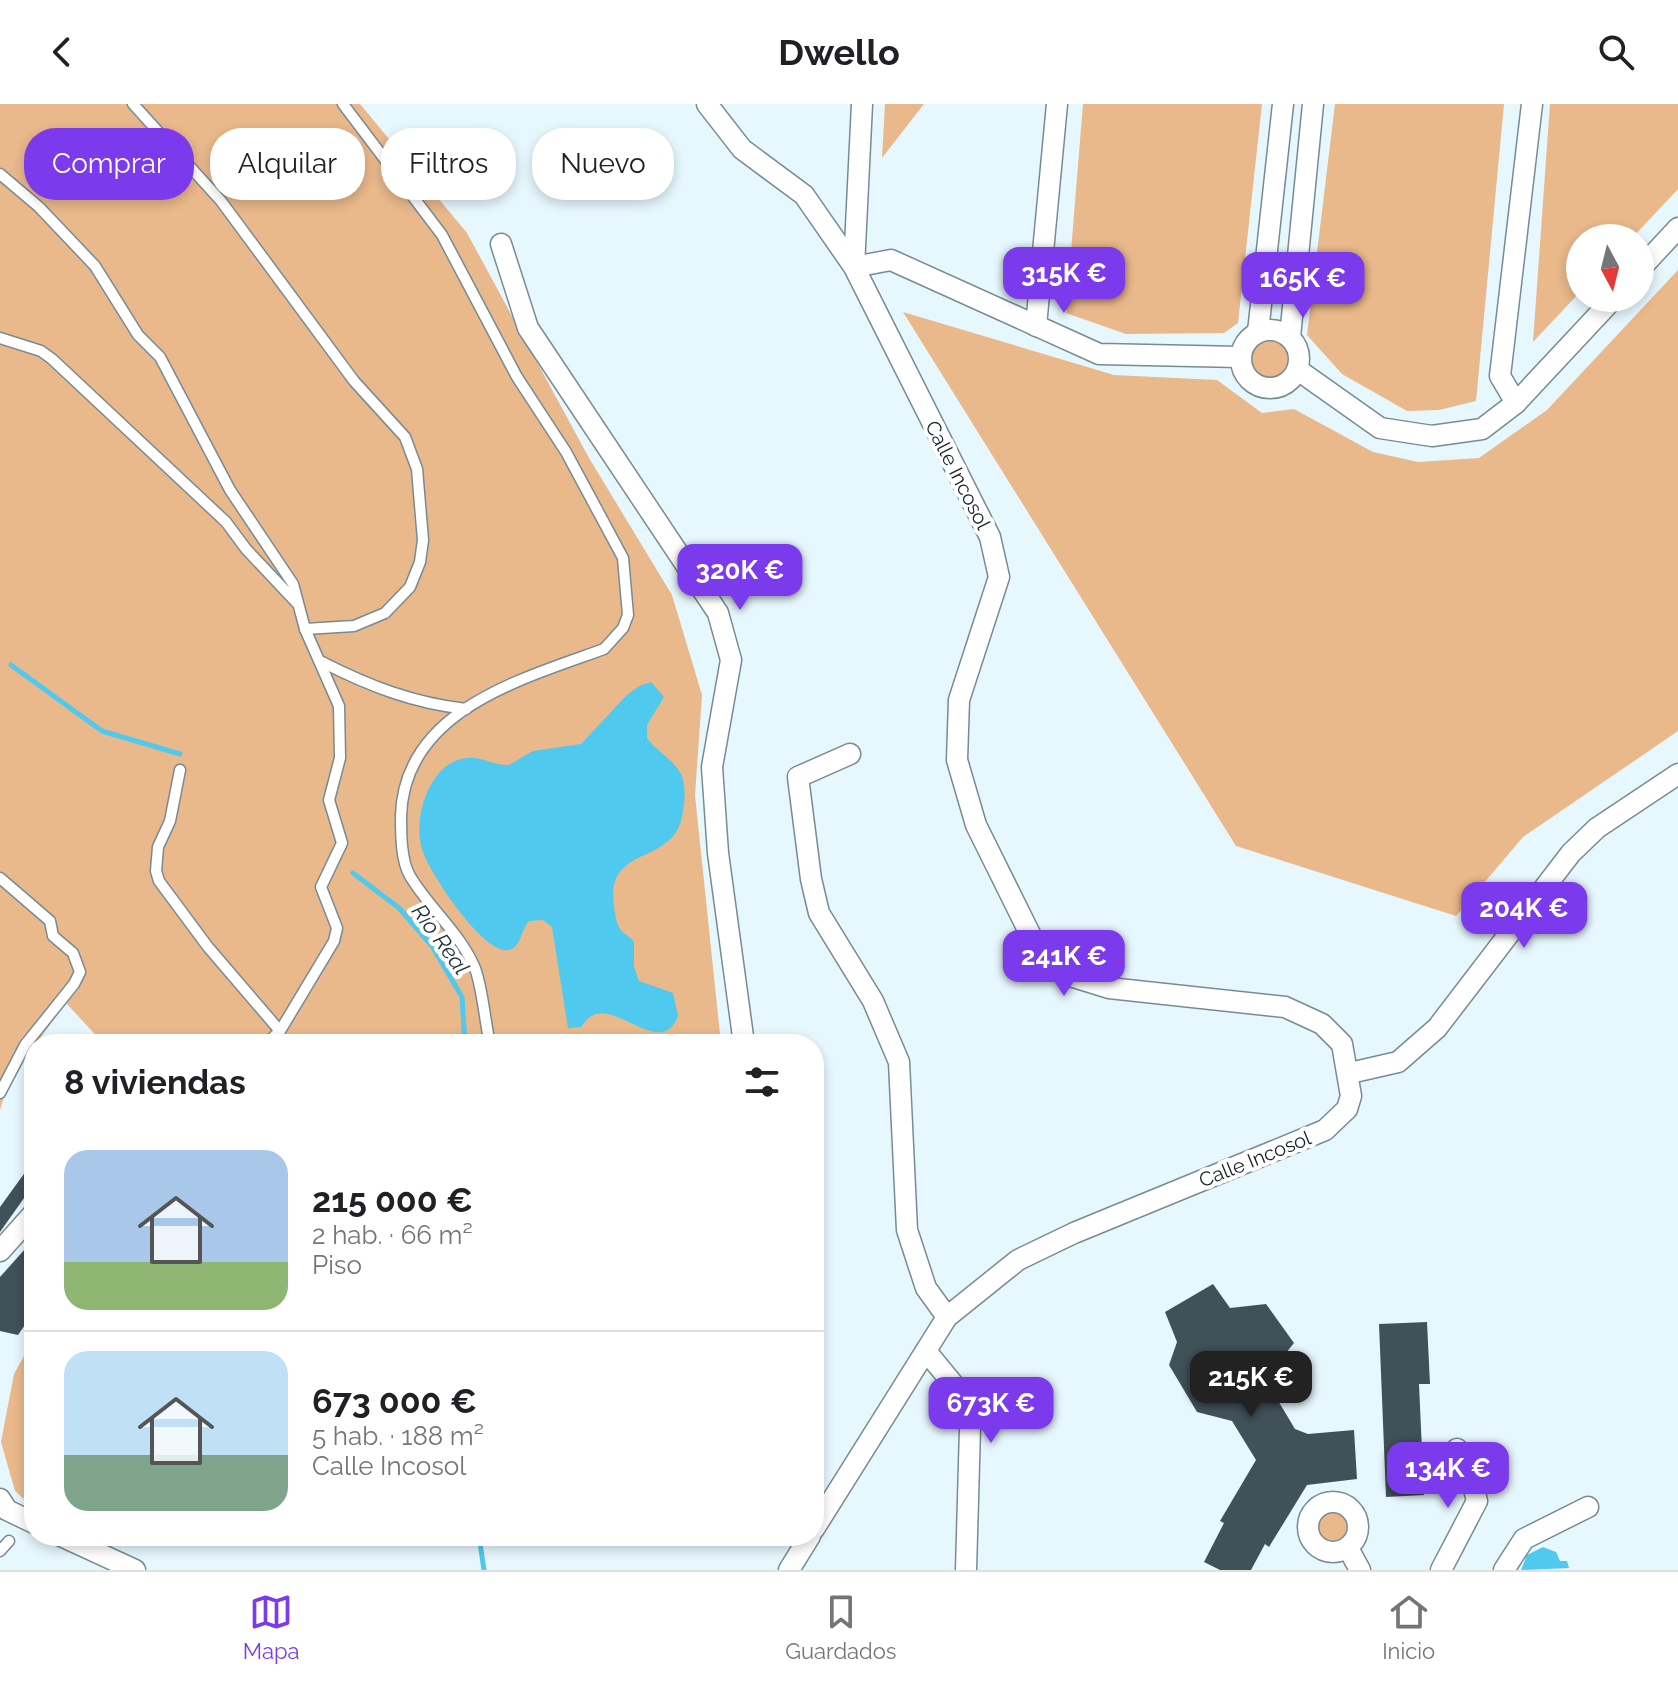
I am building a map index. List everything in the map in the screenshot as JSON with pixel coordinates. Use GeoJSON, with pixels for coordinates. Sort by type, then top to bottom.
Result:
{"type":"FeatureCollection","features":[{"type":"Feature","properties":{"kind":"street","name":"Calle Incosol"},"geometry":{"type":"LineString","coordinates":[[707,104],[742,149],[804,195],[854,267],[990,537],[999,577],[959,700],[957,760],[976,825],[1035,944],[1067,975],[1109,988],[1285,1007],[1322,1024],[1342,1044],[1350,1073],[1351,1096],[1347,1109],[1325,1130],[1074,1233],[1018,1260],[947,1317],[824,1512]]}},
{"type":"Feature","properties":{"kind":"street"},"geometry":{"type":"LineString","coordinates":[[862,104],[854,267],[891,260],[1099,354],[1240,357]]}},
{"type":"Feature","properties":{"kind":"street"},"geometry":{"type":"LineString","coordinates":[[1036,326],[1057,104]]}},
{"type":"Feature","properties":{"kind":"street"},"geometry":{"type":"LineString","coordinates":[[1258,332],[1283,104]]}},
{"type":"Feature","properties":{"kind":"street"},"geometry":{"type":"LineString","coordinates":[[1290,337],[1313,104]]}},
{"type":"Feature","properties":{"kind":"street"},"geometry":{"type":"LineString","coordinates":[[1516,403],[1500,376],[1532,104]]}},
{"type":"Feature","properties":{"kind":"street"},"geometry":{"type":"LineString","coordinates":[[1654,254],[1678,228]]}},
{"type":"Feature","properties":{"kind":"street"},"geometry":{"type":"LineString","coordinates":[[501,244],[528,328],[718,613],[731,660],[712,767],[718,853],[743,1034]]}},
{"type":"Feature","properties":{"kind":"street"},"geometry":{"type":"LineString","coordinates":[[1298,370],[1380,428],[1432,436],[1482,429],[1516,403],[1601,312]]}},
{"type":"Feature","properties":{"kind":"street"},"geometry":{"type":"LineString","coordinates":[[1275,330],[1290,337],[1299,352],[1298,370],[1286,384],[1268,389],[1251,382],[1241,366],[1240,357],[1246,342],[1258,332],[1275,330]]}},
{"type":"Feature","properties":{"kind":"street"},"geometry":{"type":"LineString","coordinates":[[850,754],[798,777],[811,879],[819,913],[873,1001],[899,1062],[907,1230],[926,1288],[947,1317]]}},
{"type":"Feature","properties":{"kind":"street"},"geometry":{"type":"LineString","coordinates":[[1350,1073],[1398,1062],[1437,1028],[1571,853],[1597,828],[1678,774]]}},
{"type":"Feature","properties":{"kind":"street"},"geometry":{"type":"LineString","coordinates":[[0,1251],[24,1224]]}},
{"type":"Feature","properties":{"kind":"street"},"geometry":{"type":"LineString","coordinates":[[926,1351],[963,1396],[970,1428],[966,1570]]}},
{"type":"Feature","properties":{"kind":"street"},"geometry":{"type":"LineString","coordinates":[[1441,1570],[1477,1501],[1469,1470],[1457,1449]]}},
{"type":"Feature","properties":{"kind":"street"},"geometry":{"type":"LineString","coordinates":[[0,1499],[7,1510],[24,1518]]}},
{"type":"Feature","properties":{"kind":"street"},"geometry":{"type":"LineString","coordinates":[[1504,1570],[1524,1539],[1588,1507]]}},
{"type":"Feature","properties":{"kind":"street"},"geometry":{"type":"LineString","coordinates":[[83,1546],[135,1570]]}},
{"type":"Feature","properties":{"kind":"street","name":"Calle Incosol"},"geometry":{"type":"LineString","coordinates":[[789,1570],[803,1546]]}},
{"type":"Feature","properties":{"kind":"street"},"geometry":{"type":"LineString","coordinates":[[1348,1548],[1360,1570]]}},
{"type":"Feature","properties":{"kind":"lane"},"geometry":{"type":"LineString","coordinates":[[133,104],[221,201],[354,381],[405,437],[417,469],[423,540],[420,562],[410,587],[385,613],[354,626],[305,629]]}},
{"type":"Feature","properties":{"kind":"lane"},"geometry":{"type":"LineString","coordinates":[[343,104],[442,235],[517,377],[566,452],[623,558],[628,615],[623,628],[604,649],[485,696],[433,734],[410,773],[402,802],[401,828],[409,875],[453,931],[476,969],[488,1034]]}},
{"type":"Feature","properties":{"kind":"lane"},"geometry":{"type":"LineString","coordinates":[[0,174],[39,207],[95,266],[138,335],[160,357],[230,490],[283,565],[305,629],[336,693],[341,739],[329,800],[342,849],[321,887],[337,928],[334,941],[277,1034]]}},
{"type":"Feature","properties":{"kind":"lane"},"geometry":{"type":"LineString","coordinates":[[0,338],[41,351],[52,359],[226,522],[246,549],[298,603]]}},
{"type":"Feature","properties":{"kind":"lane"},"geometry":{"type":"LineString","coordinates":[[322,662],[375,688],[414,701],[466,709]]}},
{"type":"Feature","properties":{"kind":"lane"},"geometry":{"type":"LineString","coordinates":[[180,770],[170,821],[158,847],[156,871],[159,881],[216,957],[280,1031]]}},
{"type":"Feature","properties":{"kind":"lane"},"geometry":{"type":"LineString","coordinates":[[0,878],[50,921],[53,936],[73,953],[80,972],[34,1034]]}},
{"type":"Feature","properties":{"kind":"lane"},"geometry":{"type":"LineString","coordinates":[[0,1093],[24,1047]]}},
{"type":"Feature","properties":{"kind":"lane"},"geometry":{"type":"LineString","coordinates":[[0,1551],[9,1541]]}},
{"type":"Feature","properties":{"kind":"shaded area"},"geometry":{"type":"Polygon","coordinates":[[[0,104],[360,104],[381,129],[381,200],[440,200],[467,233],[589,458],[672,595],[702,695],[695,795],[720,1034],[95,1034],[66,1003],[43,1034],[24,1034],[24,1060],[9,1081],[0,1110],[0,104]]]}},
{"type":"Feature","properties":{"kind":"shaded area"},"geometry":{"type":"Polygon","coordinates":[[[885,104],[924,104],[882,158],[885,104]]]}},
{"type":"Feature","properties":{"kind":"shaded area"},"geometry":{"type":"Polygon","coordinates":[[[1083,104],[1262,104],[1238,323],[1224,333],[1126,334],[1066,313],[1083,104]]]}},
{"type":"Feature","properties":{"kind":"shaded area"},"geometry":{"type":"Polygon","coordinates":[[[1335,104],[1504,104],[1476,401],[1439,410],[1407,411],[1342,374],[1307,335],[1335,104]]]}},
{"type":"Feature","properties":{"kind":"shaded area"},"geometry":{"type":"Polygon","coordinates":[[[1550,104],[1678,104],[1678,189],[1645,224],[1566,224],[1566,307],[1533,342],[1550,104]]]}},
{"type":"Feature","properties":{"kind":"shaded area"},"geometry":{"type":"Polygon","coordinates":[[[1678,270],[1678,731],[1523,837],[1456,916],[1236,846],[903,312],[1114,375],[1217,380],[1262,413],[1294,409],[1373,452],[1418,462],[1479,458],[1547,410],[1639,312],[1654,312],[1654,296],[1678,270]]]}},
{"type":"Feature","properties":{"kind":"shaded area"},"geometry":{"type":"Polygon","coordinates":[[[1270,340],[1284,345],[1289,359],[1284,373],[1270,378],[1256,373],[1251,359],[1256,345],[1270,340]]]}},
{"type":"Feature","properties":{"kind":"shaded area"},"geometry":{"type":"Polygon","coordinates":[[[24,1356],[24,1499],[15,1491],[1,1442],[14,1374],[24,1356]]]}},
{"type":"Feature","properties":{"kind":"shaded area"},"geometry":{"type":"Polygon","coordinates":[[[1332,1512],[1343,1516],[1347,1527],[1343,1538],[1332,1542],[1321,1538],[1317,1527],[1321,1516],[1332,1512]]]}},
{"type":"Feature","properties":{"kind":"water"},"geometry":{"type":"Polygon","coordinates":[[[651,682],[664,697],[647,725],[647,738],[681,774],[685,792],[683,811],[678,829],[668,841],[620,872],[614,886],[614,906],[619,928],[634,942],[634,967],[639,981],[673,993],[678,1016],[671,1027],[662,1032],[606,1013],[594,1015],[581,1027],[568,1028],[552,927],[543,920],[529,921],[516,945],[509,950],[498,948],[486,940],[459,911],[423,852],[419,825],[422,809],[433,781],[454,762],[472,758],[509,765],[533,751],[581,744],[626,696],[651,682]]]}},
{"type":"Feature","properties":{"kind":"water"},"geometry":{"type":"Polygon","coordinates":[[[1543,1547],[1556,1552],[1560,1561],[1567,1561],[1569,1568],[1521,1570],[1527,1555],[1543,1547]]]}},
{"type":"Feature","properties":{"kind":"building"},"geometry":{"type":"Polygon","coordinates":[[[24,1174],[24,1198],[0,1232],[0,1207],[24,1174]]]}},
{"type":"Feature","properties":{"kind":"building"},"geometry":{"type":"Polygon","coordinates":[[[24,1250],[24,1326],[18,1335],[0,1331],[0,1277],[24,1250]]]}},
{"type":"Feature","properties":{"kind":"building"},"geometry":{"type":"Polygon","coordinates":[[[1213,1284],[1230,1308],[1266,1304],[1294,1343],[1265,1379],[1295,1429],[1308,1434],[1354,1430],[1357,1479],[1307,1485],[1269,1547],[1265,1544],[1251,1570],[1220,1570],[1204,1562],[1224,1523],[1220,1521],[1256,1460],[1232,1421],[1197,1412],[1169,1365],[1177,1342],[1165,1312],[1213,1284]]]}},
{"type":"Feature","properties":{"kind":"building"},"geometry":{"type":"Polygon","coordinates":[[[1427,1322],[1430,1384],[1419,1384],[1424,1495],[1386,1497],[1379,1324],[1427,1322]]]}},
{"type":"Feature","properties":{"kind":"waterway","name":"Rio Real"},"geometry":{"type":"LineString","coordinates":[[11,665],[102,731],[180,754]]}},
{"type":"Feature","properties":{"kind":"waterway","name":"Rio Real"},"geometry":{"type":"LineString","coordinates":[[353,873],[399,908],[432,946],[462,997],[464,1034]]}},
{"type":"Feature","properties":{"kind":"waterway","name":"Rio Real"},"geometry":{"type":"LineString","coordinates":[[480,1546],[484,1570]]}}]}
